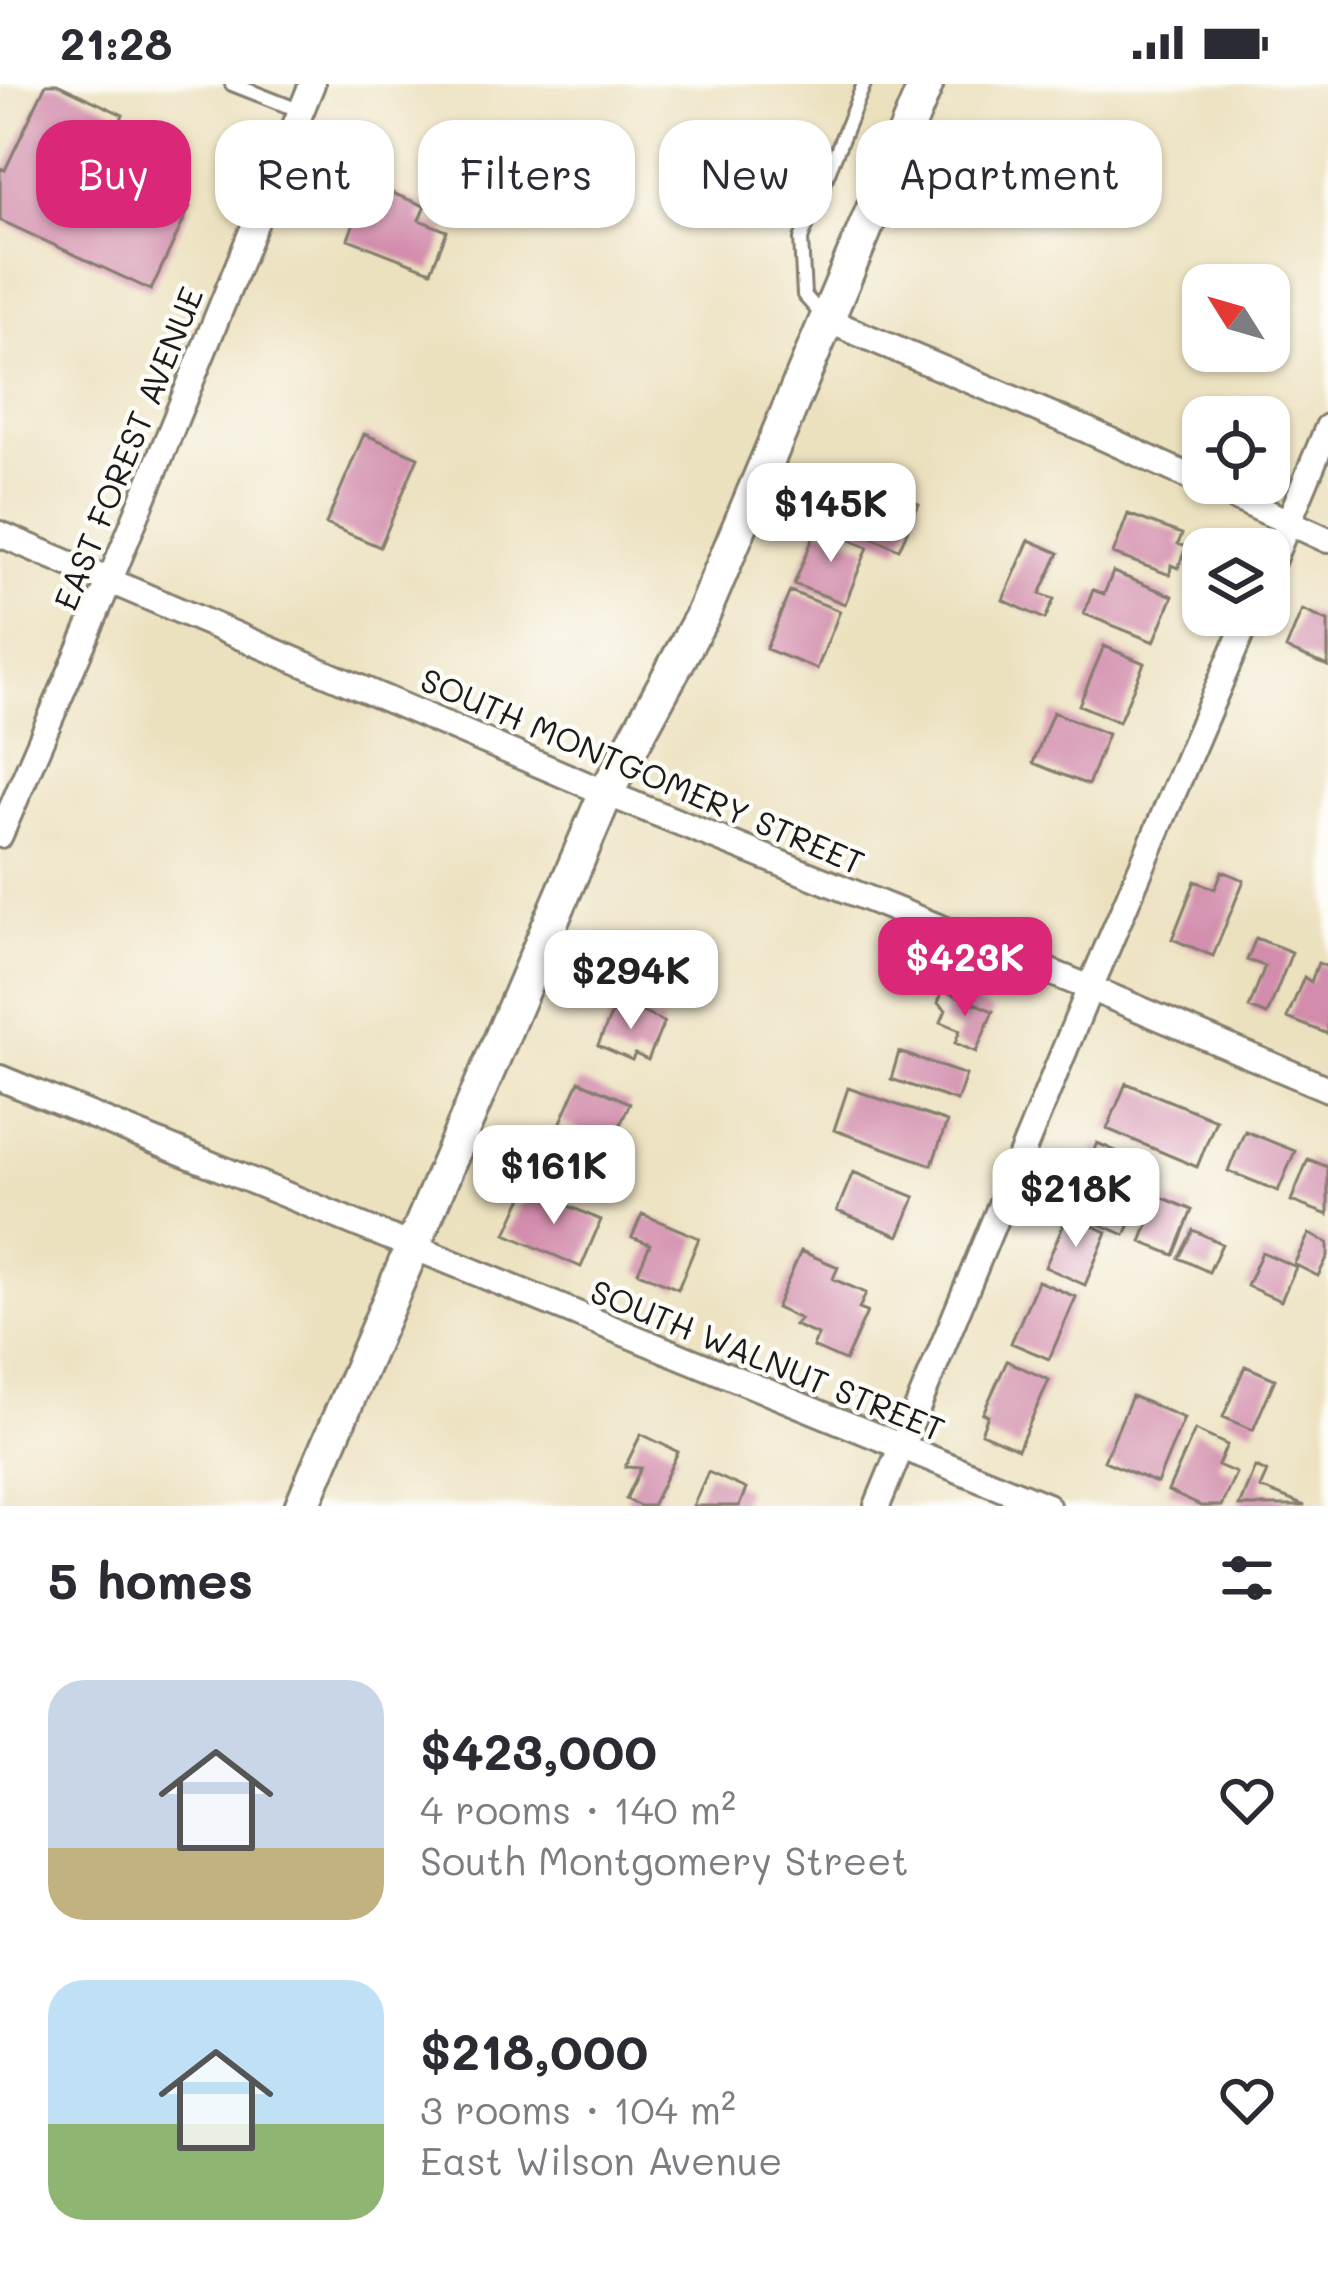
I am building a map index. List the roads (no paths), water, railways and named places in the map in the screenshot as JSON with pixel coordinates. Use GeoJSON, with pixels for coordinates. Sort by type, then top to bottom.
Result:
{"type":"FeatureCollection","features":[{"type":"Feature","properties":{"kind":"street","name":"EAST FOREST AVENUE"},"geometry":{"type":"LineString","coordinates":[[0,836],[313,84]]}},
{"type":"Feature","properties":{"kind":"street"},"geometry":{"type":"LineString","coordinates":[[302,1506],[606,793],[702,616],[926,84]]}},
{"type":"Feature","properties":{"kind":"street"},"geometry":{"type":"LineString","coordinates":[[827,320],[1088,430],[1328,540]]}},
{"type":"Feature","properties":{"kind":"street"},"geometry":{"type":"LineString","coordinates":[[1286,528],[1328,427]]}},
{"type":"Feature","properties":{"kind":"street","name":"SOUTH MONTGOMERY STREET"},"geometry":{"type":"LineString","coordinates":[[0,534],[606,793],[1328,1089]]}},
{"type":"Feature","properties":{"kind":"street"},"geometry":{"type":"LineString","coordinates":[[877,1506],[1240,636]]}},
{"type":"Feature","properties":{"kind":"street","name":"SOUTH WALNUT STREET"},"geometry":{"type":"LineString","coordinates":[[0,1078],[1047,1506]]}},
{"type":"Feature","properties":{"kind":"lane"},"geometry":{"type":"LineString","coordinates":[[232,84],[301,111]]}},
{"type":"Feature","properties":{"kind":"lane"},"geometry":{"type":"LineString","coordinates":[[827,320],[804,296],[801,239],[864,84]]}}]}
